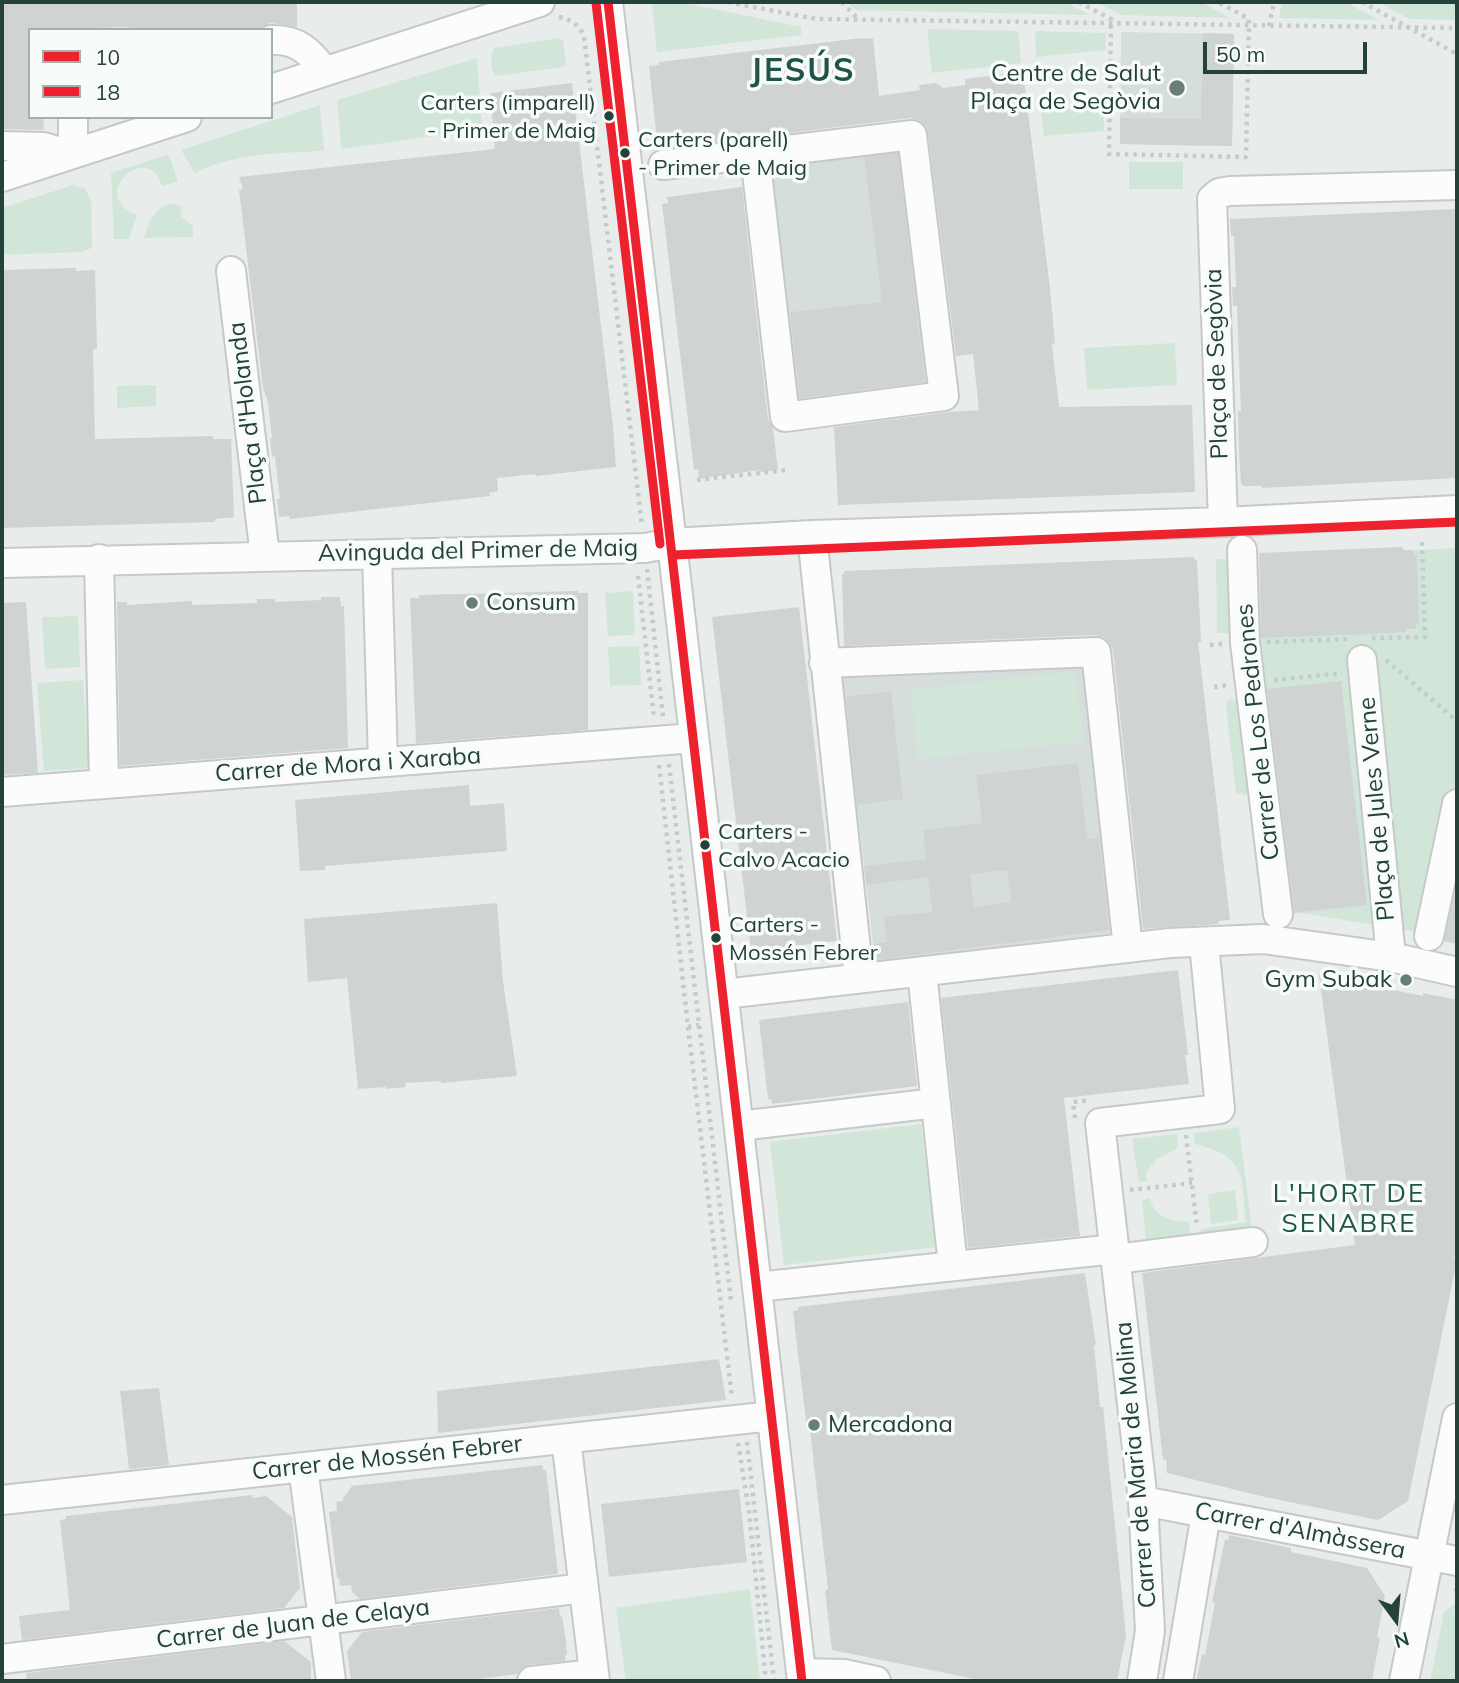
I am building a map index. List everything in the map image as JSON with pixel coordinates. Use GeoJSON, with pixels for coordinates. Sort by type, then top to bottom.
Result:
{"type":"FeatureCollection","features":[{"type":"Feature","properties":{"kind":"street"},"geometry":{"type":"LineString","coordinates":[[607,2],[757,1287],[747,1419],[802,1677],[844,1674],[876,1681]]}},
{"type":"Feature","properties":{"kind":"street"},"geometry":{"type":"LineString","coordinates":[[273,88],[324,71],[545,9]]}},
{"type":"Feature","properties":{"kind":"street"},"geometry":{"type":"LineString","coordinates":[[273,40],[285,40],[301,46],[309,51],[324,71]]}},
{"type":"Feature","properties":{"kind":"street"},"geometry":{"type":"LineString","coordinates":[[71,154],[73,119]]}},
{"type":"Feature","properties":{"kind":"street"},"geometry":{"type":"LineString","coordinates":[[2,177],[181,119]]}},
{"type":"Feature","properties":{"kind":"street"},"geometry":{"type":"LineString","coordinates":[[663,165],[912,135],[944,396],[785,417],[755,155]]}},
{"type":"Feature","properties":{"kind":"street"},"geometry":{"type":"LineString","coordinates":[[2,146],[43,147],[71,154]]}},
{"type":"Feature","properties":{"kind":"street","name":"Plaça de Segòvia"},"geometry":{"type":"LineString","coordinates":[[1223,522],[1212,199],[1219,193],[1230,191],[1457,185]]}},
{"type":"Feature","properties":{"kind":"street","name":"Plaça d'Holanda"},"geometry":{"type":"LineString","coordinates":[[231,271],[265,555]]}},
{"type":"Feature","properties":{"kind":"street","name":"Avinguda del Primer de Maig"},"geometry":{"type":"LineString","coordinates":[[2,563],[645,548],[672,543],[812,536],[1223,522],[1457,510]]}},
{"type":"Feature","properties":{"kind":"street"},"geometry":{"type":"LineString","coordinates":[[812,536],[859,978]]}},
{"type":"Feature","properties":{"kind":"street","name":"Carrer de Los Pedrones"},"geometry":{"type":"LineString","coordinates":[[1242,550],[1245,643],[1278,914]]}},
{"type":"Feature","properties":{"kind":"street"},"geometry":{"type":"LineString","coordinates":[[377,555],[383,762]]}},
{"type":"Feature","properties":{"kind":"street"},"geometry":{"type":"LineString","coordinates":[[99,559],[104,784]]}},
{"type":"Feature","properties":{"kind":"street"},"geometry":{"type":"LineString","coordinates":[[824,663],[1096,652],[1128,948]]}},
{"type":"Feature","properties":{"kind":"street","name":"Plaça de Jules Verne"},"geometry":{"type":"LineString","coordinates":[[1361,654],[1391,957]]}},
{"type":"Feature","properties":{"kind":"street","name":"Carrer de Mora i Xaraba"},"geometry":{"type":"LineString","coordinates":[[2,792],[694,738]]}},
{"type":"Feature","properties":{"kind":"street","name":"Plaça de Jules Verne"},"geometry":{"type":"LineString","coordinates":[[1429,936],[1457,804]]}},
{"type":"Feature","properties":{"kind":"street"},"geometry":{"type":"LineString","coordinates":[[724,994],[1170,943],[1275,940],[1391,957],[1457,972]]}},
{"type":"Feature","properties":{"kind":"street"},"geometry":{"type":"LineString","coordinates":[[1184,1113],[1220,1109],[1205,943]]}},
{"type":"Feature","properties":{"kind":"street"},"geometry":{"type":"LineString","coordinates":[[922,972],[953,1266]]}},
{"type":"Feature","properties":{"kind":"street"},"geometry":{"type":"LineString","coordinates":[[739,1126],[936,1103]]}},
{"type":"Feature","properties":{"kind":"street","name":"Carrer de Maria de Molina"},"geometry":{"type":"LineString","coordinates":[[1142,1681],[1150,1631],[1143,1501],[1100,1123],[1184,1113]]}},
{"type":"Feature","properties":{"kind":"street"},"geometry":{"type":"LineString","coordinates":[[757,1287],[953,1266],[1253,1242]]}},
{"type":"Feature","properties":{"kind":"street","name":"Carrer de Mossén Febrer"},"geometry":{"type":"LineString","coordinates":[[2,1500],[747,1419]]}},
{"type":"Feature","properties":{"kind":"street"},"geometry":{"type":"LineString","coordinates":[[1404,1681],[1450,1574],[1457,1419]]}},
{"type":"Feature","properties":{"kind":"street"},"geometry":{"type":"LineString","coordinates":[[532,1681],[595,1677],[566,1439]]}},
{"type":"Feature","properties":{"kind":"street"},"geometry":{"type":"LineString","coordinates":[[303,1468],[331,1681]]}},
{"type":"Feature","properties":{"kind":"street","name":"Carrer d'Almàssera"},"geometry":{"type":"LineString","coordinates":[[1143,1501],[1450,1574]]}},
{"type":"Feature","properties":{"kind":"street","name":"Carrer de Maria de Molina"},"geometry":{"type":"LineString","coordinates":[[1178,1681],[1206,1514]]}},
{"type":"Feature","properties":{"kind":"street","name":"Carrer de Juan de Celaya"},"geometry":{"type":"LineString","coordinates":[[2,1659],[584,1588]]}},
{"type":"Feature","properties":{"kind":"path"},"geometry":{"type":"LineString","coordinates":[[729,2],[816,19],[1457,28]]}},
{"type":"Feature","properties":{"kind":"path"},"geometry":{"type":"LineString","coordinates":[[842,2],[858,19]]}},
{"type":"Feature","properties":{"kind":"path"},"geometry":{"type":"LineString","coordinates":[[1079,2],[1111,19],[1108,154],[1246,157],[1249,19],[1218,2]]}},
{"type":"Feature","properties":{"kind":"path"},"geometry":{"type":"LineString","coordinates":[[1269,26],[1275,2]]}},
{"type":"Feature","properties":{"kind":"path"},"geometry":{"type":"LineString","coordinates":[[1362,2],[1457,54]]}},
{"type":"Feature","properties":{"kind":"path"},"geometry":{"type":"LineString","coordinates":[[545,9],[568,19],[581,29],[584,36],[642,527]]}},
{"type":"Feature","properties":{"kind":"path"},"geometry":{"type":"LineString","coordinates":[[697,480],[787,470]]}},
{"type":"Feature","properties":{"kind":"path"},"geometry":{"type":"LineString","coordinates":[[1214,687],[1250,683],[1425,637],[1422,542]]}},
{"type":"Feature","properties":{"kind":"path"},"geometry":{"type":"LineString","coordinates":[[638,576],[699,1025],[732,1303]]}},
{"type":"Feature","properties":{"kind":"path"},"geometry":{"type":"LineString","coordinates":[[648,577],[688,1027],[747,1419],[774,1681]]}},
{"type":"Feature","properties":{"kind":"path"},"geometry":{"type":"LineString","coordinates":[[1210,645],[1245,643],[1361,654],[1457,721]]}},
{"type":"Feature","properties":{"kind":"path"},"geometry":{"type":"LineString","coordinates":[[688,1027],[706,1024]]}},
{"type":"Feature","properties":{"kind":"path"},"geometry":{"type":"LineString","coordinates":[[1076,1129],[1073,1102],[1100,1099]]}},
{"type":"Feature","properties":{"kind":"path"},"geometry":{"type":"LineString","coordinates":[[1184,1113],[1199,1248]]}},
{"type":"Feature","properties":{"kind":"path"},"geometry":{"type":"LineString","coordinates":[[1108,1193],[1192,1183]]}},
{"type":"Feature","properties":{"kind":"path"},"geometry":{"type":"LineString","coordinates":[[747,1419],[749,1511],[766,1681]]}},
{"type":"Feature","properties":{"kind":"shaded area","name":"Centre de Salut Plaça de Segòvia"},"geometry":{"type":"Polygon","coordinates":[[[1121,32],[1234,34],[1232,146],[1213,146],[1213,143],[1204,143],[1204,146],[1120,144],[1121,32]]]}},
{"type":"Feature","properties":{"kind":"shaded area"},"geometry":{"type":"Polygon","coordinates":[[[906,146],[935,389],[798,405],[769,162],[906,146]]]}},
{"type":"Feature","properties":{"kind":"shaded area"},"geometry":{"type":"Polygon","coordinates":[[[1089,661],[1121,932],[875,961],[841,671],[1089,661]]]}},
{"type":"Feature","properties":{"kind":"green space"},"geometry":{"type":"Polygon","coordinates":[[[652,2],[680,2],[801,27],[801,35],[657,52],[652,2]]]}},
{"type":"Feature","properties":{"kind":"green space"},"geometry":{"type":"Polygon","coordinates":[[[847,2],[1065,2],[1090,15],[855,10],[847,2]]]}},
{"type":"Feature","properties":{"kind":"green space"},"geometry":{"type":"Polygon","coordinates":[[[1096,2],[1201,2],[1230,18],[1121,15],[1096,2]]]}},
{"type":"Feature","properties":{"kind":"green space"},"geometry":{"type":"Polygon","coordinates":[[[1282,2],[1345,2],[1379,20],[1279,18],[1282,2]]]}},
{"type":"Feature","properties":{"kind":"green space"},"geometry":{"type":"Polygon","coordinates":[[[1377,2],[1457,2],[1457,20],[1409,19],[1377,2]]]}},
{"type":"Feature","properties":{"kind":"green space"},"geometry":{"type":"Polygon","coordinates":[[[927,29],[1018,31],[1021,63],[932,73],[927,29]]]}},
{"type":"Feature","properties":{"kind":"green space"},"geometry":{"type":"Polygon","coordinates":[[[1035,31],[1106,33],[1106,50],[1036,57],[1035,31]]]}},
{"type":"Feature","properties":{"kind":"green space"},"geometry":{"type":"Polygon","coordinates":[[[559,38],[563,40],[566,64],[563,67],[495,76],[491,62],[494,48],[559,38]]]}},
{"type":"Feature","properties":{"kind":"green space"},"geometry":{"type":"Polygon","coordinates":[[[477,58],[482,129],[343,149],[341,147],[337,100],[477,58]]]}},
{"type":"Feature","properties":{"kind":"green space"},"geometry":{"type":"Polygon","coordinates":[[[1104,104],[1104,131],[1044,136],[1041,111],[1104,104]]]}},
{"type":"Feature","properties":{"kind":"green space"},"geometry":{"type":"Polygon","coordinates":[[[320,105],[324,151],[242,158],[210,166],[195,173],[181,150],[320,105]]]}},
{"type":"Feature","properties":{"kind":"green space"},"geometry":{"type":"Polygon","coordinates":[[[167,155],[178,182],[162,186],[155,173],[145,168],[135,169],[119,184],[118,195],[123,206],[137,215],[129,239],[114,239],[111,173],[167,155]]]}},
{"type":"Feature","properties":{"kind":"green space"},"geometry":{"type":"Polygon","coordinates":[[[1129,162],[1183,162],[1183,189],[1129,189],[1129,162]]]}},
{"type":"Feature","properties":{"kind":"green space"},"geometry":{"type":"Polygon","coordinates":[[[73,185],[85,189],[91,200],[92,248],[81,252],[2,255],[2,208],[73,185]]]}},
{"type":"Feature","properties":{"kind":"green space"},"geometry":{"type":"Polygon","coordinates":[[[173,203],[180,206],[182,217],[193,226],[193,237],[144,238],[157,211],[173,203]]]}},
{"type":"Feature","properties":{"kind":"green space"},"geometry":{"type":"Polygon","coordinates":[[[1175,343],[1177,385],[1087,390],[1084,348],[1175,343]]]}},
{"type":"Feature","properties":{"kind":"green space"},"geometry":{"type":"Polygon","coordinates":[[[156,385],[156,406],[117,408],[117,386],[156,385]]]}},
{"type":"Feature","properties":{"kind":"green space"},"geometry":{"type":"Polygon","coordinates":[[[1457,548],[1457,852],[1440,936],[1283,910],[1362,901],[1337,685],[1258,694],[1252,635],[1416,629],[1413,550],[1457,548]]]}},
{"type":"Feature","properties":{"kind":"green space"},"geometry":{"type":"Polygon","coordinates":[[[1216,559],[1232,559],[1234,633],[1217,633],[1216,559]]]}},
{"type":"Feature","properties":{"kind":"green space"},"geometry":{"type":"Polygon","coordinates":[[[633,591],[635,635],[608,636],[605,593],[633,591]]]}},
{"type":"Feature","properties":{"kind":"green space"},"geometry":{"type":"Polygon","coordinates":[[[78,616],[80,667],[45,669],[42,617],[78,616]]]}},
{"type":"Feature","properties":{"kind":"green space"},"geometry":{"type":"Polygon","coordinates":[[[639,646],[641,685],[610,686],[608,647],[639,646]]]}},
{"type":"Feature","properties":{"kind":"green space"},"geometry":{"type":"Polygon","coordinates":[[[1075,671],[1083,742],[918,759],[911,690],[1075,671]]]}},
{"type":"Feature","properties":{"kind":"green space"},"geometry":{"type":"Polygon","coordinates":[[[83,680],[89,768],[44,771],[37,683],[83,680]]]}},
{"type":"Feature","properties":{"kind":"green space"},"geometry":{"type":"Polygon","coordinates":[[[1232,699],[1240,702],[1251,790],[1245,795],[1236,793],[1226,708],[1227,701],[1232,699]]]}},
{"type":"Feature","properties":{"kind":"green space"},"geometry":{"type":"Polygon","coordinates":[[[921,1124],[936,1247],[784,1265],[770,1142],[921,1124]]]}},
{"type":"Feature","properties":{"kind":"green space"},"geometry":{"type":"Polygon","coordinates":[[[1239,1127],[1252,1229],[1201,1236],[1201,1229],[1246,1222],[1238,1170],[1224,1155],[1195,1144],[1193,1133],[1239,1127]]]}},
{"type":"Feature","properties":{"kind":"green space"},"geometry":{"type":"Polygon","coordinates":[[[1177,1134],[1178,1148],[1157,1159],[1146,1172],[1147,1181],[1139,1182],[1132,1139],[1177,1134]]]}},
{"type":"Feature","properties":{"kind":"green space"},"geometry":{"type":"Polygon","coordinates":[[[1235,1190],[1238,1220],[1211,1224],[1208,1194],[1235,1190]]]}},
{"type":"Feature","properties":{"kind":"green space"},"geometry":{"type":"Polygon","coordinates":[[[1150,1198],[1155,1210],[1160,1214],[1170,1219],[1189,1222],[1191,1237],[1146,1243],[1142,1200],[1150,1198]]]}},
{"type":"Feature","properties":{"kind":"green space"},"geometry":{"type":"Polygon","coordinates":[[[750,1589],[760,1681],[626,1681],[616,1608],[750,1589]]]}},
{"type":"Feature","properties":{"kind":"green space"},"geometry":{"type":"Polygon","coordinates":[[[1455,1604],[1457,1681],[1430,1681],[1444,1612],[1455,1604]]]}},
{"type":"Feature","properties":{"kind":"building"},"geometry":{"type":"Polygon","coordinates":[[[2,2],[297,2],[297,27],[271,23],[260,28],[28,28],[28,119],[43,119],[44,130],[2,129],[2,2]]]}},
{"type":"Feature","properties":{"kind":"building"},"geometry":{"type":"Polygon","coordinates":[[[1203,33],[1234,34],[1232,146],[1120,144],[1120,118],[1201,119],[1203,33]]]}},
{"type":"Feature","properties":{"kind":"building"},"geometry":{"type":"Polygon","coordinates":[[[873,38],[879,96],[920,90],[919,85],[936,83],[943,88],[965,85],[965,79],[1023,72],[1050,288],[1055,343],[1052,344],[1059,407],[1192,405],[1195,492],[838,505],[834,427],[979,410],[973,354],[956,356],[926,126],[919,120],[910,118],[658,149],[649,66],[659,65],[659,62],[873,38]]]}},
{"type":"Feature","properties":{"kind":"building"},"geometry":{"type":"Polygon","coordinates":[[[572,83],[616,467],[497,478],[498,491],[489,493],[490,496],[290,519],[289,516],[279,517],[277,499],[280,499],[275,456],[272,457],[268,402],[263,388],[239,190],[243,189],[239,177],[495,149],[490,93],[572,83]]]}},
{"type":"Feature","properties":{"kind":"building"},"geometry":{"type":"Polygon","coordinates":[[[898,153],[925,382],[800,398],[790,312],[882,302],[864,157],[898,153]]]}},
{"type":"Feature","properties":{"kind":"building"},"geometry":{"type":"Polygon","coordinates":[[[742,187],[768,419],[773,428],[778,470],[759,470],[699,479],[698,469],[694,470],[662,204],[668,203],[667,197],[742,187]]]}},
{"type":"Feature","properties":{"kind":"building"},"geometry":{"type":"Polygon","coordinates":[[[1457,209],[1457,478],[1262,488],[1241,484],[1237,306],[1233,306],[1232,287],[1236,287],[1234,236],[1231,236],[1230,219],[1457,209]]]}},
{"type":"Feature","properties":{"kind":"building"},"geometry":{"type":"Polygon","coordinates":[[[76,268],[76,271],[95,270],[95,439],[213,436],[213,439],[231,439],[234,517],[215,519],[215,522],[2,528],[2,270],[76,268]]]}},
{"type":"Feature","properties":{"kind":"building"},"geometry":{"type":"Polygon","coordinates":[[[1403,547],[1403,550],[1413,550],[1414,555],[1417,555],[1419,624],[1416,624],[1416,629],[1372,634],[1261,638],[1259,553],[1403,547]]]}},
{"type":"Feature","properties":{"kind":"building"},"geometry":{"type":"Polygon","coordinates":[[[1194,557],[1194,560],[1197,560],[1201,642],[1198,642],[1230,920],[1218,921],[1219,924],[1143,929],[1113,650],[1109,642],[1095,635],[844,646],[842,574],[844,571],[1194,557]]]}},
{"type":"Feature","properties":{"kind":"building"},"geometry":{"type":"Polygon","coordinates":[[[578,591],[588,593],[588,730],[416,743],[410,598],[419,598],[419,595],[578,591]]]}},
{"type":"Feature","properties":{"kind":"building"},"geometry":{"type":"Polygon","coordinates":[[[321,597],[340,597],[341,606],[344,606],[348,748],[120,766],[117,602],[127,602],[127,605],[192,601],[192,605],[257,603],[257,599],[275,599],[275,602],[321,600],[321,597]]]}},
{"type":"Feature","properties":{"kind":"building"},"geometry":{"type":"Polygon","coordinates":[[[26,602],[38,773],[2,775],[2,603],[26,602]]]}},
{"type":"Feature","properties":{"kind":"building"},"geometry":{"type":"Polygon","coordinates":[[[799,607],[837,941],[751,951],[712,617],[799,607]]]}},
{"type":"Feature","properties":{"kind":"building"},"geometry":{"type":"Polygon","coordinates":[[[1341,681],[1367,905],[1294,913],[1267,689],[1341,681]]]}},
{"type":"Feature","properties":{"kind":"building"},"geometry":{"type":"Polygon","coordinates":[[[891,691],[903,799],[857,805],[846,697],[891,691]]]}},
{"type":"Feature","properties":{"kind":"building"},"geometry":{"type":"Polygon","coordinates":[[[1078,763],[1087,839],[1099,838],[1109,930],[875,960],[873,944],[887,942],[884,917],[932,912],[928,877],[866,885],[864,866],[926,859],[923,830],[982,823],[976,775],[1078,763]],[[1007,870],[970,874],[974,907],[1011,902],[1007,870]]]}},
{"type":"Feature","properties":{"kind":"building"},"geometry":{"type":"Polygon","coordinates":[[[469,785],[470,806],[504,803],[507,851],[325,866],[325,870],[300,871],[295,800],[469,785]]]}},
{"type":"Feature","properties":{"kind":"building"},"geometry":{"type":"Polygon","coordinates":[[[1457,883],[1457,944],[1444,941],[1457,883]]]}},
{"type":"Feature","properties":{"kind":"building"},"geometry":{"type":"Polygon","coordinates":[[[497,903],[503,981],[517,1076],[441,1083],[405,1083],[406,1087],[386,1089],[358,1089],[347,978],[308,982],[304,919],[497,903]]]}},
{"type":"Feature","properties":{"kind":"building"},"geometry":{"type":"Polygon","coordinates":[[[1178,970],[1189,1084],[1064,1098],[1080,1236],[968,1248],[941,998],[1178,970]]]}},
{"type":"Feature","properties":{"kind":"building"},"geometry":{"type":"Polygon","coordinates":[[[1319,975],[1423,996],[1423,993],[1457,1000],[1457,1244],[1454,1259],[1457,1260],[1408,1501],[1378,1520],[1265,1497],[1167,1473],[1166,1459],[1163,1460],[1142,1273],[1355,1245],[1319,975]]]}},
{"type":"Feature","properties":{"kind":"building"},"geometry":{"type":"Polygon","coordinates":[[[908,1002],[917,1086],[772,1104],[771,1099],[768,1099],[759,1020],[908,1002]]]}},
{"type":"Feature","properties":{"kind":"building"},"geometry":{"type":"Polygon","coordinates":[[[1085,1273],[1096,1345],[1100,1407],[1103,1407],[1126,1635],[1117,1681],[985,1681],[832,1650],[810,1430],[807,1430],[793,1311],[798,1310],[798,1307],[1085,1273]]]}},
{"type":"Feature","properties":{"kind":"building"},"geometry":{"type":"Polygon","coordinates":[[[719,1359],[726,1400],[438,1433],[437,1391],[719,1359]]]}},
{"type":"Feature","properties":{"kind":"building"},"geometry":{"type":"Polygon","coordinates":[[[159,1388],[169,1465],[129,1469],[120,1391],[159,1388]]]}},
{"type":"Feature","properties":{"kind":"building"},"geometry":{"type":"Polygon","coordinates":[[[542,1465],[543,1470],[546,1470],[558,1574],[360,1599],[352,1592],[351,1585],[340,1586],[329,1512],[337,1511],[336,1502],[343,1501],[352,1486],[542,1465]]]}},
{"type":"Feature","properties":{"kind":"building"},"geometry":{"type":"Polygon","coordinates":[[[739,1489],[747,1562],[609,1577],[601,1504],[739,1489]]]}},
{"type":"Feature","properties":{"kind":"building"},"geometry":{"type":"Polygon","coordinates":[[[252,1495],[253,1498],[266,1496],[292,1517],[300,1588],[284,1608],[22,1640],[19,1616],[70,1610],[60,1520],[66,1519],[66,1516],[252,1495]]]}},
{"type":"Feature","properties":{"kind":"building"},"geometry":{"type":"Polygon","coordinates":[[[1229,1535],[1291,1548],[1291,1552],[1367,1568],[1385,1596],[1372,1681],[1196,1681],[1202,1654],[1205,1655],[1215,1603],[1212,1602],[1225,1539],[1228,1540],[1229,1535]]]}},
{"type":"Feature","properties":{"kind":"building"},"geometry":{"type":"Polygon","coordinates":[[[559,1608],[566,1642],[565,1661],[529,1665],[517,1674],[462,1681],[351,1681],[347,1651],[362,1632],[559,1608]]]}},
{"type":"Feature","properties":{"kind":"building"},"geometry":{"type":"Polygon","coordinates":[[[284,1641],[311,1662],[311,1681],[27,1681],[26,1673],[284,1641]]]}},
{"type":"Feature","properties":{"kind":"transit line","name":"10"},"geometry":{"type":"LineString","coordinates":[[608,2],[802,1681]]}},
{"type":"Feature","properties":{"kind":"transit line","name":"18"},"geometry":{"type":"LineString","coordinates":[[596,3],[660,544]]}},
{"type":"Feature","properties":{"kind":"transit line","name":"18"},"geometry":{"type":"LineString","coordinates":[[673,555],[1457,522]]}},
{"type":"Feature","properties":{"kind":"place","name":"Centre de Salut Plaça de Segòvia"},"geometry":{"type":"Point","coordinates":[1177,88]}},
{"type":"Feature","properties":{"kind":"place","name":"Carters (imparell) - Primer de Maig"},"geometry":{"type":"Point","coordinates":[609,116]}},
{"type":"Feature","properties":{"kind":"place","name":"Carters (parell) - Primer de Maig"},"geometry":{"type":"Point","coordinates":[625,153]}},
{"type":"Feature","properties":{"kind":"place","name":"Consum"},"geometry":{"type":"Point","coordinates":[472,603]}},
{"type":"Feature","properties":{"kind":"place","name":"Carters - Calvo Acacio"},"geometry":{"type":"Point","coordinates":[705,845]}},
{"type":"Feature","properties":{"kind":"place","name":"Carters - Mossén Febrer"},"geometry":{"type":"Point","coordinates":[716,938]}},
{"type":"Feature","properties":{"kind":"place","name":"Gym Subak"},"geometry":{"type":"Point","coordinates":[1406,980]}},
{"type":"Feature","properties":{"kind":"place","name":"Mercadona"},"geometry":{"type":"Point","coordinates":[814,1425]}},
{"type":"Feature","properties":{"kind":"district","name":"JESÚS"},"geometry":{"type":"Point","coordinates":[803,71]}},
{"type":"Feature","properties":{"kind":"district","name":"L'HORT DE SENABRE"},"geometry":{"type":"Point","coordinates":[1349,1209]}}]}
